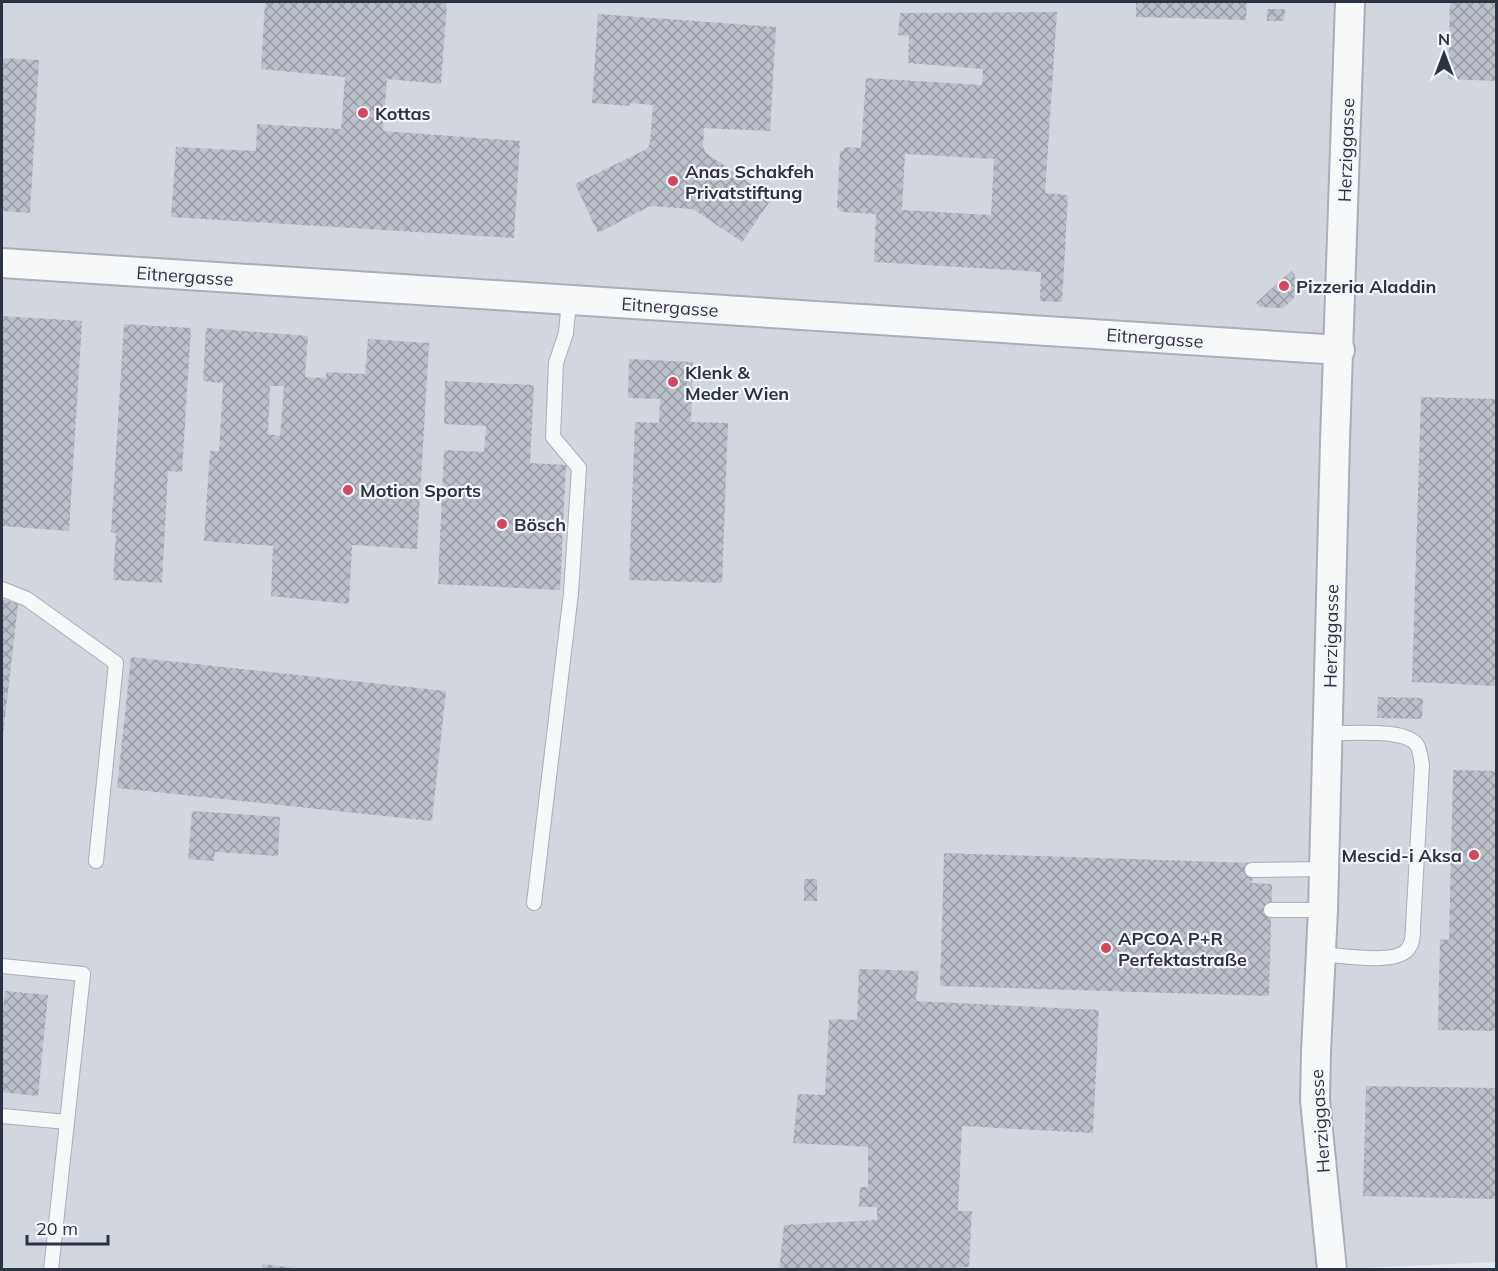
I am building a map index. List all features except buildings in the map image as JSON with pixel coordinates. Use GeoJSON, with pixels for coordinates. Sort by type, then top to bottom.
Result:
{"type":"FeatureCollection","features":[{"type":"Feature","properties":{"kind":"street","name":"Herziggasse"},"geometry":{"type":"LineString","coordinates":[[1332,1269],[1315,1100],[1325,869],[1335,441],[1340,350],[1350,2]]}},
{"type":"Feature","properties":{"kind":"street","name":"Eitnergasse"},"geometry":{"type":"LineString","coordinates":[[2,263],[1340,350]]}},
{"type":"Feature","properties":{"kind":"lane"},"geometry":{"type":"LineString","coordinates":[[534,903],[571,593],[579,468],[553,437],[556,363],[566,333],[569,300]]}},
{"type":"Feature","properties":{"kind":"lane"},"geometry":{"type":"LineString","coordinates":[[2,589],[27,599],[117,663],[96,861]]}},
{"type":"Feature","properties":{"kind":"lane"},"geometry":{"type":"LineString","coordinates":[[1320,954],[1384,958],[1401,955],[1409,948],[1413,927],[1422,765],[1418,746],[1410,738],[1397,734],[1328,733]]}},
{"type":"Feature","properties":{"kind":"lane"},"geometry":{"type":"LineString","coordinates":[[1252,870],[1325,869]]}},
{"type":"Feature","properties":{"kind":"lane"},"geometry":{"type":"LineString","coordinates":[[1271,910],[1323,910]]}},
{"type":"Feature","properties":{"kind":"lane"},"geometry":{"type":"LineString","coordinates":[[2,966],[82,974],[51,1269]]}},
{"type":"Feature","properties":{"kind":"lane"},"geometry":{"type":"LineString","coordinates":[[2,1116],[67,1122]]}},
{"type":"Feature","properties":{"kind":"shaded area"},"geometry":{"type":"Polygon","coordinates":[[[2,2],[1496,2],[1496,1262],[1312,1270],[2,1270],[2,2]]]}},
{"type":"Feature","properties":{"kind":"place","name":"Kottas"},"geometry":{"type":"Point","coordinates":[363,113]}},
{"type":"Feature","properties":{"kind":"place","name":"Anas Schakfeh Privatstiftung"},"geometry":{"type":"Point","coordinates":[673,181]}},
{"type":"Feature","properties":{"kind":"place","name":"Pizzeria Aladdin"},"geometry":{"type":"Point","coordinates":[1284,286]}},
{"type":"Feature","properties":{"kind":"place","name":"Klenk & Meder Wien"},"geometry":{"type":"Point","coordinates":[673,382]}},
{"type":"Feature","properties":{"kind":"place","name":"Motion Sports"},"geometry":{"type":"Point","coordinates":[348,490]}},
{"type":"Feature","properties":{"kind":"place","name":"Bösch"},"geometry":{"type":"Point","coordinates":[502,524]}},
{"type":"Feature","properties":{"kind":"place","name":"Mescid-i Aksa"},"geometry":{"type":"Point","coordinates":[1474,855]}},
{"type":"Feature","properties":{"kind":"place","name":"APCOA P+R Perfektastraße"},"geometry":{"type":"Point","coordinates":[1106,948]}}]}
